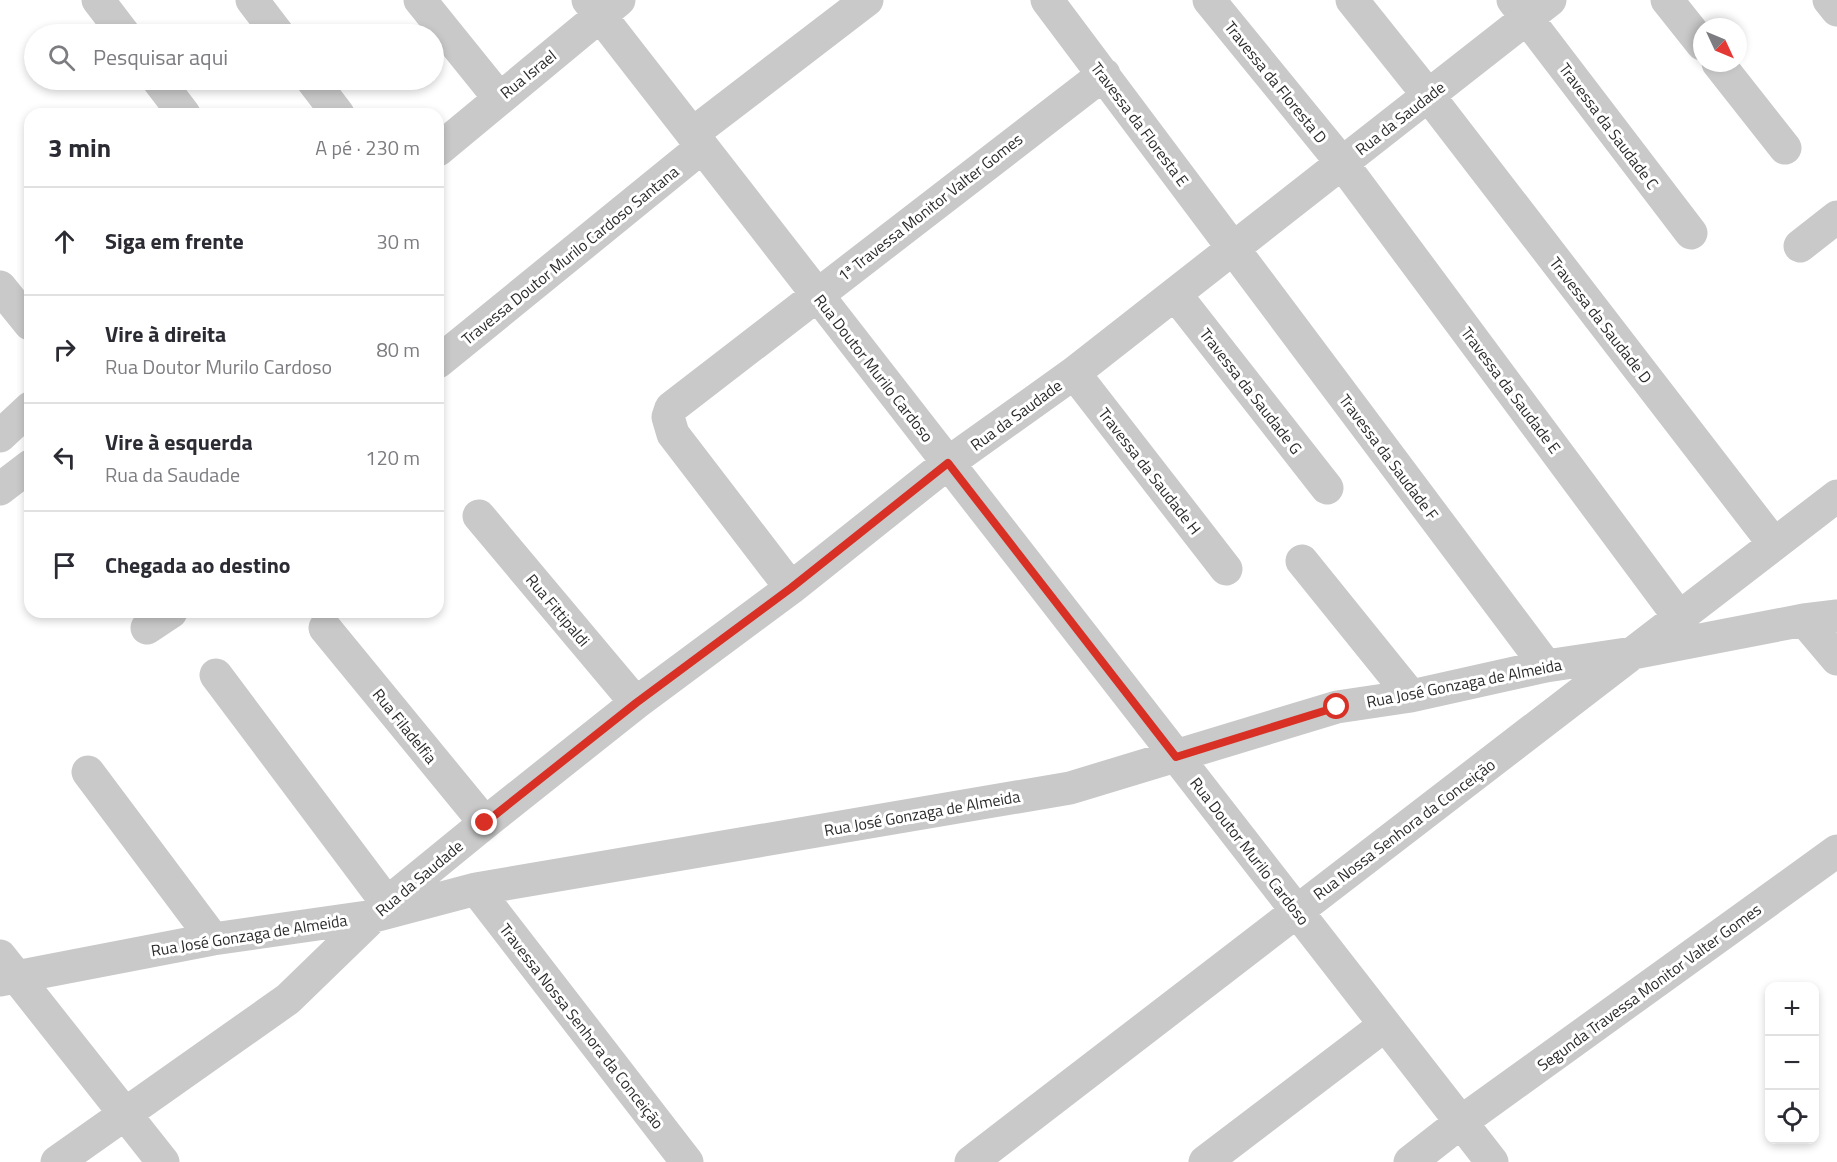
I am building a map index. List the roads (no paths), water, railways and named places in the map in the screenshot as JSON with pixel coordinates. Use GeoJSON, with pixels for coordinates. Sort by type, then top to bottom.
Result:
{"type":"FeatureCollection","features":[{"type":"Feature","properties":{"kind":"street"},"geometry":{"type":"LineString","coordinates":[[98,0],[116,24]]}},
{"type":"Feature","properties":{"kind":"street"},"geometry":{"type":"LineString","coordinates":[[252,0],[270,24]]}},
{"type":"Feature","properties":{"kind":"street"},"geometry":{"type":"LineString","coordinates":[[420,0],[439,24]]}},
{"type":"Feature","properties":{"kind":"street","name":"Travessa Doutor Murilo Cardoso Santana"},"geometry":{"type":"LineString","coordinates":[[444,357],[697,141],[867,0]]}},
{"type":"Feature","properties":{"kind":"street","name":"Travessa da Floresta E"},"geometry":{"type":"LineString","coordinates":[[1047,0],[1233,249]]}},
{"type":"Feature","properties":{"kind":"street","name":"Travessa da Floresta D"},"geometry":{"type":"LineString","coordinates":[[1209,0],[1342,163]]}},
{"type":"Feature","properties":{"kind":"street","name":"Travessa da Saudade D"},"geometry":{"type":"LineString","coordinates":[[1352,0],[1428,95],[1774,544]]}},
{"type":"Feature","properties":{"kind":"street"},"geometry":{"type":"LineString","coordinates":[[1667,0],[1693,33]]}},
{"type":"Feature","properties":{"kind":"street"},"geometry":{"type":"LineString","coordinates":[[1829,0],[1837,10]]}},
{"type":"Feature","properties":{"kind":"street","name":"Rua Israel"},"geometry":{"type":"LineString","coordinates":[[444,145],[602,5]]}},
{"type":"Feature","properties":{"kind":"street","name":"Rua Doutor Murilo Cardoso"},"geometry":{"type":"LineString","coordinates":[[602,5],[697,141],[1492,1162]]}},
{"type":"Feature","properties":{"kind":"street","name":"Rua da Saudade"},"geometry":{"type":"LineString","coordinates":[[57,1162],[288,999],[380,909],[485,823],[636,703],[791,588],[948,463],[1074,373],[1233,249],[1428,95],[1530,6]]}},
{"type":"Feature","properties":{"kind":"street","name":"Travessa da Saudade C"},"geometry":{"type":"LineString","coordinates":[[1530,6],[1691,233]]}},
{"type":"Feature","properties":{"kind":"street"},"geometry":{"type":"LineString","coordinates":[[444,30],[499,98]]}},
{"type":"Feature","properties":{"kind":"street"},"geometry":{"type":"LineString","coordinates":[[1725,72],[1785,147]]}},
{"type":"Feature","properties":{"kind":"street","name":"1ª Travessa Monitor Valter Gomes"},"geometry":{"type":"LineString","coordinates":[[791,588],[673,434],[668,417],[671,408],[1104,74]]}},
{"type":"Feature","properties":{"kind":"street"},"geometry":{"type":"LineString","coordinates":[[166,90],[179,108]]}},
{"type":"Feature","properties":{"kind":"street"},"geometry":{"type":"LineString","coordinates":[[320,90],[334,108]]}},
{"type":"Feature","properties":{"kind":"street","name":"Travessa da Saudade E"},"geometry":{"type":"LineString","coordinates":[[1342,163],[1679,617]]}},
{"type":"Feature","properties":{"kind":"street"},"geometry":{"type":"LineString","coordinates":[[1800,246],[1837,217]]}},
{"type":"Feature","properties":{"kind":"street","name":"Travessa da Saudade F"},"geometry":{"type":"LineString","coordinates":[[1233,249],[1546,666]]}},
{"type":"Feature","properties":{"kind":"street"},"geometry":{"type":"LineString","coordinates":[[0,287],[24,317]]}},
{"type":"Feature","properties":{"kind":"street","name":"Travessa da Saudade G"},"geometry":{"type":"LineString","coordinates":[[1175,294],[1327,488]]}},
{"type":"Feature","properties":{"kind":"street","name":"Travessa da Saudade H"},"geometry":{"type":"LineString","coordinates":[[1074,373],[1226,569]]}},
{"type":"Feature","properties":{"kind":"street"},"geometry":{"type":"LineString","coordinates":[[0,436],[24,414]]}},
{"type":"Feature","properties":{"kind":"street"},"geometry":{"type":"LineString","coordinates":[[0,489],[24,471]]}},
{"type":"Feature","properties":{"kind":"street","name":"Rua Nossa Senhora da Conceição"},"geometry":{"type":"LineString","coordinates":[[971,1162],[1837,496]]}},
{"type":"Feature","properties":{"kind":"street","name":"Rua Fittipaldi"},"geometry":{"type":"LineString","coordinates":[[479,516],[636,703]]}},
{"type":"Feature","properties":{"kind":"street"},"geometry":{"type":"LineString","coordinates":[[1302,561],[1403,686]]}},
{"type":"Feature","properties":{"kind":"street","name":"Rua José Gonzaga de Almeida"},"geometry":{"type":"LineString","coordinates":[[5,971],[213,939],[476,889],[1070,788],[1403,686],[1633,653],[1804,620],[1837,616]]}},
{"type":"Feature","properties":{"kind":"street"},"geometry":{"type":"LineString","coordinates":[[1804,620],[1837,660]]}},
{"type":"Feature","properties":{"kind":"street","name":"Rua Filadelfia"},"geometry":{"type":"LineString","coordinates":[[325,628],[485,823]]}},
{"type":"Feature","properties":{"kind":"street"},"geometry":{"type":"LineString","coordinates":[[216,675],[380,909]]}},
{"type":"Feature","properties":{"kind":"street"},"geometry":{"type":"LineString","coordinates":[[88,772],[213,939]]}},
{"type":"Feature","properties":{"kind":"street","name":"Segunda Travessa Monitor Valter Gomes"},"geometry":{"type":"LineString","coordinates":[[1410,1162],[1461,1122],[1837,851]]}},
{"type":"Feature","properties":{"kind":"street","name":"Travessa Nossa Senhora da Conceição"},"geometry":{"type":"LineString","coordinates":[[476,889],[687,1162]]}},
{"type":"Feature","properties":{"kind":"street"},"geometry":{"type":"LineString","coordinates":[[5,971],[163,1162]]}},
{"type":"Feature","properties":{"kind":"street"},"geometry":{"type":"LineString","coordinates":[[1206,1162],[1385,1025]]}}]}
